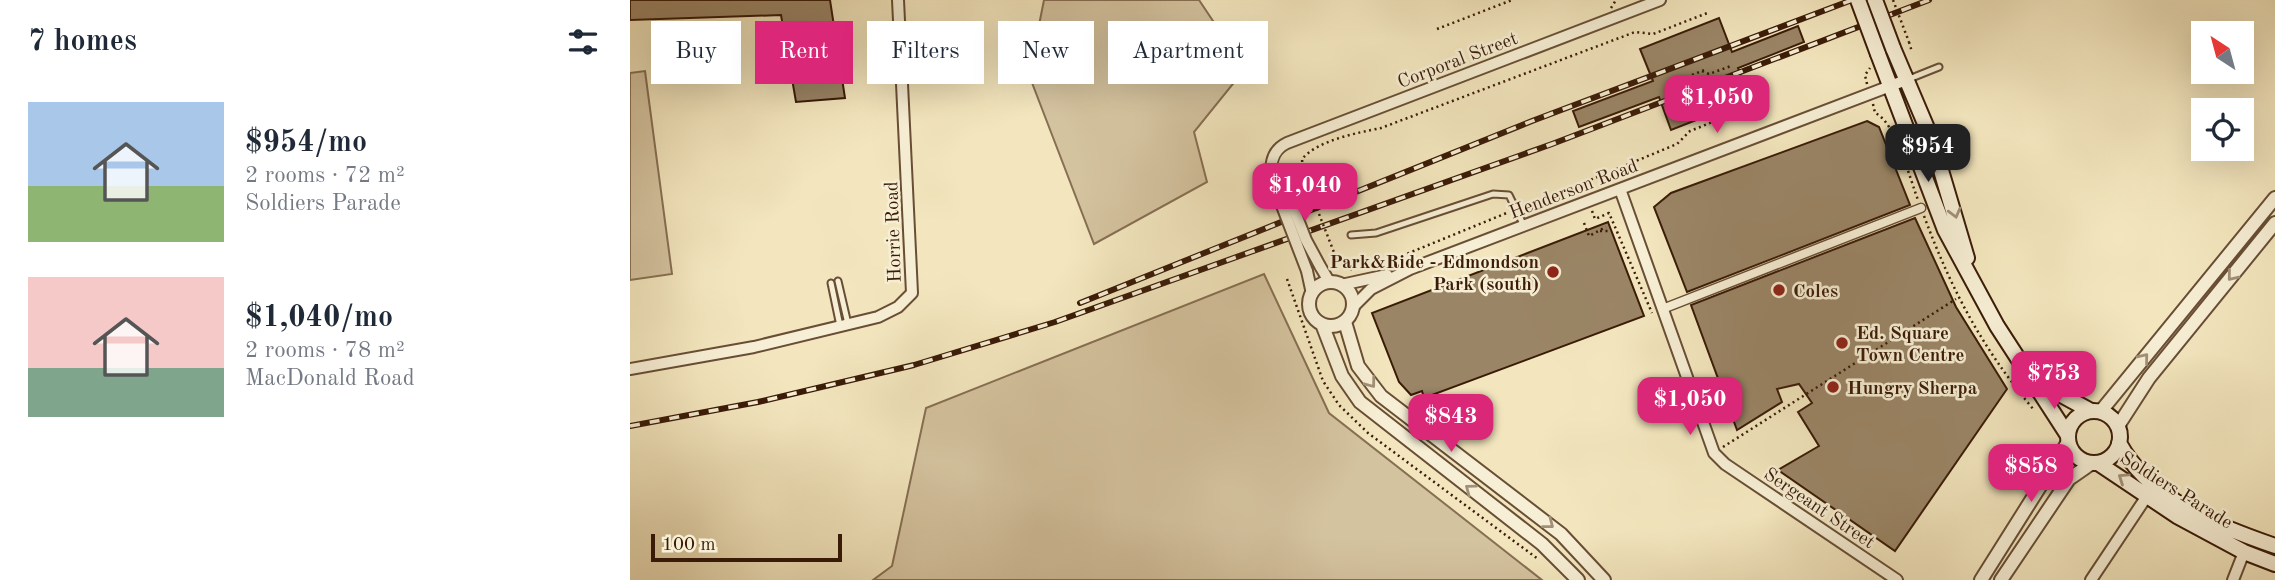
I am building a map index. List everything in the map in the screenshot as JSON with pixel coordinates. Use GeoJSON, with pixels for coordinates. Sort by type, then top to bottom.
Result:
{"type":"FeatureCollection","features":[{"type":"Feature","properties":{"kind":"main road"},"geometry":{"type":"LineString","coordinates":[[1858,0],[1945,230],[1997,326],[2035,380],[2077,457],[2095,463],[2112,456],[2119,443],[2118,426],[2113,418],[2035,380]]}},
{"type":"Feature","properties":{"kind":"main road"},"geometry":{"type":"LineString","coordinates":[[1875,0],[1940,163],[1972,280]]}},
{"type":"Feature","properties":{"kind":"main road"},"geometry":{"type":"LineString","coordinates":[[2068,438],[2074,419],[2095,411]]}},
{"type":"Feature","properties":{"kind":"main road","name":"Soldiers Parade"},"geometry":{"type":"LineString","coordinates":[[2119,443],[2137,470],[2154,485],[2199,515],[2275,546]]}},
{"type":"Feature","properties":{"kind":"main road","name":"Soldiers Parade"},"geometry":{"type":"LineString","coordinates":[[2095,463],[2176,516],[2244,552],[2275,564]]}},
{"type":"Feature","properties":{"kind":"main road"},"geometry":{"type":"LineString","coordinates":[[2199,515],[2208,526],[2241,540],[2244,552]]}},
{"type":"Feature","properties":{"kind":"street","name":"Horrie Road"},"geometry":{"type":"LineString","coordinates":[[630,369],[754,347],[878,317],[898,307],[912,293],[898,0]]}},
{"type":"Feature","properties":{"kind":"street","name":"Corporal Street"},"geometry":{"type":"LineString","coordinates":[[1279,183],[1273,158],[1281,145],[1644,3],[1660,0]]}},
{"type":"Feature","properties":{"kind":"street","name":"Henderson Road"},"geometry":{"type":"LineString","coordinates":[[1352,308],[1371,289],[1410,269],[1906,80]]}},
{"type":"Feature","properties":{"kind":"street"},"geometry":{"type":"LineString","coordinates":[[1279,183],[1320,266],[1352,297],[1352,308],[1345,321],[1334,326],[1322,324]]}},
{"type":"Feature","properties":{"kind":"street"},"geometry":{"type":"LineString","coordinates":[[1279,183],[1307,271],[1312,295],[1310,309],[1322,324],[1342,376],[1371,413],[1542,544],[1578,580]]}},
{"type":"Feature","properties":{"kind":"street"},"geometry":{"type":"LineString","coordinates":[[1620,189],[1665,308],[1676,352],[1714,453]]}},
{"type":"Feature","properties":{"kind":"street"},"geometry":{"type":"LineString","coordinates":[[2095,411],[2273,202]]}},
{"type":"Feature","properties":{"kind":"street"},"geometry":{"type":"LineString","coordinates":[[1665,308],[1921,208]]}},
{"type":"Feature","properties":{"kind":"street"},"geometry":{"type":"LineString","coordinates":[[2118,426],[2149,378],[2275,223]]}},
{"type":"Feature","properties":{"kind":"street","name":"Henderson Road"},"geometry":{"type":"LineString","coordinates":[[1336,284],[1410,269]]}},
{"type":"Feature","properties":{"kind":"street"},"geometry":{"type":"LineString","coordinates":[[1312,295],[1321,285],[1336,284]]}},
{"type":"Feature","properties":{"kind":"street"},"geometry":{"type":"LineString","coordinates":[[1345,321],[1359,366],[1381,396],[1561,534],[1604,580]]}},
{"type":"Feature","properties":{"kind":"street"},"geometry":{"type":"LineString","coordinates":[[1981,580],[2068,438]]}},
{"type":"Feature","properties":{"kind":"street","name":"Sergeant Street"},"geometry":{"type":"LineString","coordinates":[[1714,453],[1725,464],[1897,580]]}},
{"type":"Feature","properties":{"kind":"street"},"geometry":{"type":"LineString","coordinates":[[2001,580],[2069,479],[2095,463]]}},
{"type":"Feature","properties":{"kind":"street"},"geometry":{"type":"LineString","coordinates":[[2091,580],[2147,496]]}},
{"type":"Feature","properties":{"kind":"street"},"geometry":{"type":"LineString","coordinates":[[2233,580],[2244,552]]}},
{"type":"Feature","properties":{"kind":"lane"},"geometry":{"type":"LineString","coordinates":[[1906,80],[1940,67]]}},
{"type":"Feature","properties":{"kind":"lane"},"geometry":{"type":"LineString","coordinates":[[1351,235],[1376,233],[1493,194],[1509,195],[1524,226]]}},
{"type":"Feature","properties":{"kind":"lane"},"geometry":{"type":"LineString","coordinates":[[838,281],[844,325]]}},
{"type":"Feature","properties":{"kind":"lane"},"geometry":{"type":"LineString","coordinates":[[831,283],[844,325]]}},
{"type":"Feature","properties":{"kind":"path"},"geometry":{"type":"LineString","coordinates":[[1437,29],[1512,0]]}},
{"type":"Feature","properties":{"kind":"path"},"geometry":{"type":"LineString","coordinates":[[1893,0],[1912,52]]}},
{"type":"Feature","properties":{"kind":"path"},"geometry":{"type":"LineString","coordinates":[[1359,270],[1347,268],[1337,260],[1303,173],[1302,159],[1308,152],[1356,133],[1381,128],[1635,32],[1653,34],[1710,12]]}},
{"type":"Feature","properties":{"kind":"path"},"geometry":{"type":"LineString","coordinates":[[1677,80],[1684,84],[1731,66]]}},
{"type":"Feature","properties":{"kind":"path"},"geometry":{"type":"LineString","coordinates":[[1692,75],[1707,69]]}},
{"type":"Feature","properties":{"kind":"path"},"geometry":{"type":"LineString","coordinates":[[1702,71],[1709,74]]}},
{"type":"Feature","properties":{"kind":"path"},"geometry":{"type":"LineString","coordinates":[[1371,268],[1677,144],[1690,131],[1748,108]]}},
{"type":"Feature","properties":{"kind":"path"},"geometry":{"type":"LineString","coordinates":[[1609,213],[1650,313],[1665,308]]}},
{"type":"Feature","properties":{"kind":"path"},"geometry":{"type":"LineString","coordinates":[[1584,223],[1589,236],[1607,229]]}},
{"type":"Feature","properties":{"kind":"path"},"geometry":{"type":"LineString","coordinates":[[1714,453],[1957,299]]}},
{"type":"Feature","properties":{"kind":"shaded area"},"geometry":{"type":"Polygon","coordinates":[[[1044,0],[1199,0],[1213,21],[1108,21],[1108,84],[1233,84],[1194,132],[1207,182],[1094,244],[1032,84],[1094,84],[1094,21],[1040,21],[1044,0]]]}},
{"type":"Feature","properties":{"kind":"shaded area"},"geometry":{"type":"Polygon","coordinates":[[[645,71],[672,274],[630,280],[630,73],[645,71]]]}},
{"type":"Feature","properties":{"kind":"shaded area"},"geometry":{"type":"Polygon","coordinates":[[[1264,274],[1329,413],[1542,580],[873,580],[892,566],[926,408],[1264,274]]]}},
{"type":"Feature","properties":{"kind":"building"},"geometry":{"type":"Polygon","coordinates":[[[630,0],[830,0],[833,21],[782,21],[781,15],[630,20],[630,0]]]}},
{"type":"Feature","properties":{"kind":"building"},"geometry":{"type":"Polygon","coordinates":[[[1719,18],[1732,52],[1798,26],[1804,42],[1738,68],[1750,99],[1671,130],[1659,97],[1579,127],[1573,111],[1653,81],[1640,49],[1719,18]]]}},
{"type":"Feature","properties":{"kind":"building"},"geometry":{"type":"Polygon","coordinates":[[[793,84],[843,84],[845,98],[796,102],[793,84]]]}},
{"type":"Feature","properties":{"kind":"building"},"geometry":{"type":"Polygon","coordinates":[[[1867,121],[1879,127],[1910,205],[1687,292],[1654,207],[1671,193],[1867,121]]]}},
{"type":"Feature","properties":{"kind":"building","name":"Ed. Square Town Centre"},"geometry":{"type":"Polygon","coordinates":[[[1915,218],[1956,307],[2007,389],[1895,551],[1778,470],[1819,446],[1798,412],[1812,403],[1799,384],[1777,389],[1782,402],[1737,430],[1691,305],[1915,218]]]}},
{"type":"Feature","properties":{"kind":"building","name":"Park&Ride - Edmondson Park (south)"},"geometry":{"type":"Polygon","coordinates":[[[1608,222],[1644,316],[1424,398],[1422,391],[1411,395],[1399,382],[1372,313],[1608,222]]]}},
{"type":"Feature","properties":{"kind":"railway"},"geometry":{"type":"LineString","coordinates":[[1080,303],[1532,121],[1852,0]]}},
{"type":"Feature","properties":{"kind":"railway"},"geometry":{"type":"LineString","coordinates":[[630,426],[758,402],[914,365],[1055,322],[1552,144],[1929,0]]}},
{"type":"Feature","properties":{"kind":"place","name":"Park&Ride - Edmondson Park (south)"},"geometry":{"type":"Point","coordinates":[1553,272]}},
{"type":"Feature","properties":{"kind":"place","name":"Coles"},"geometry":{"type":"Point","coordinates":[1779,290]}},
{"type":"Feature","properties":{"kind":"place","name":"Ed. Square Town Centre"},"geometry":{"type":"Point","coordinates":[1842,343]}},
{"type":"Feature","properties":{"kind":"place","name":"Hungry Sherpa"},"geometry":{"type":"Point","coordinates":[1833,387]}}]}
